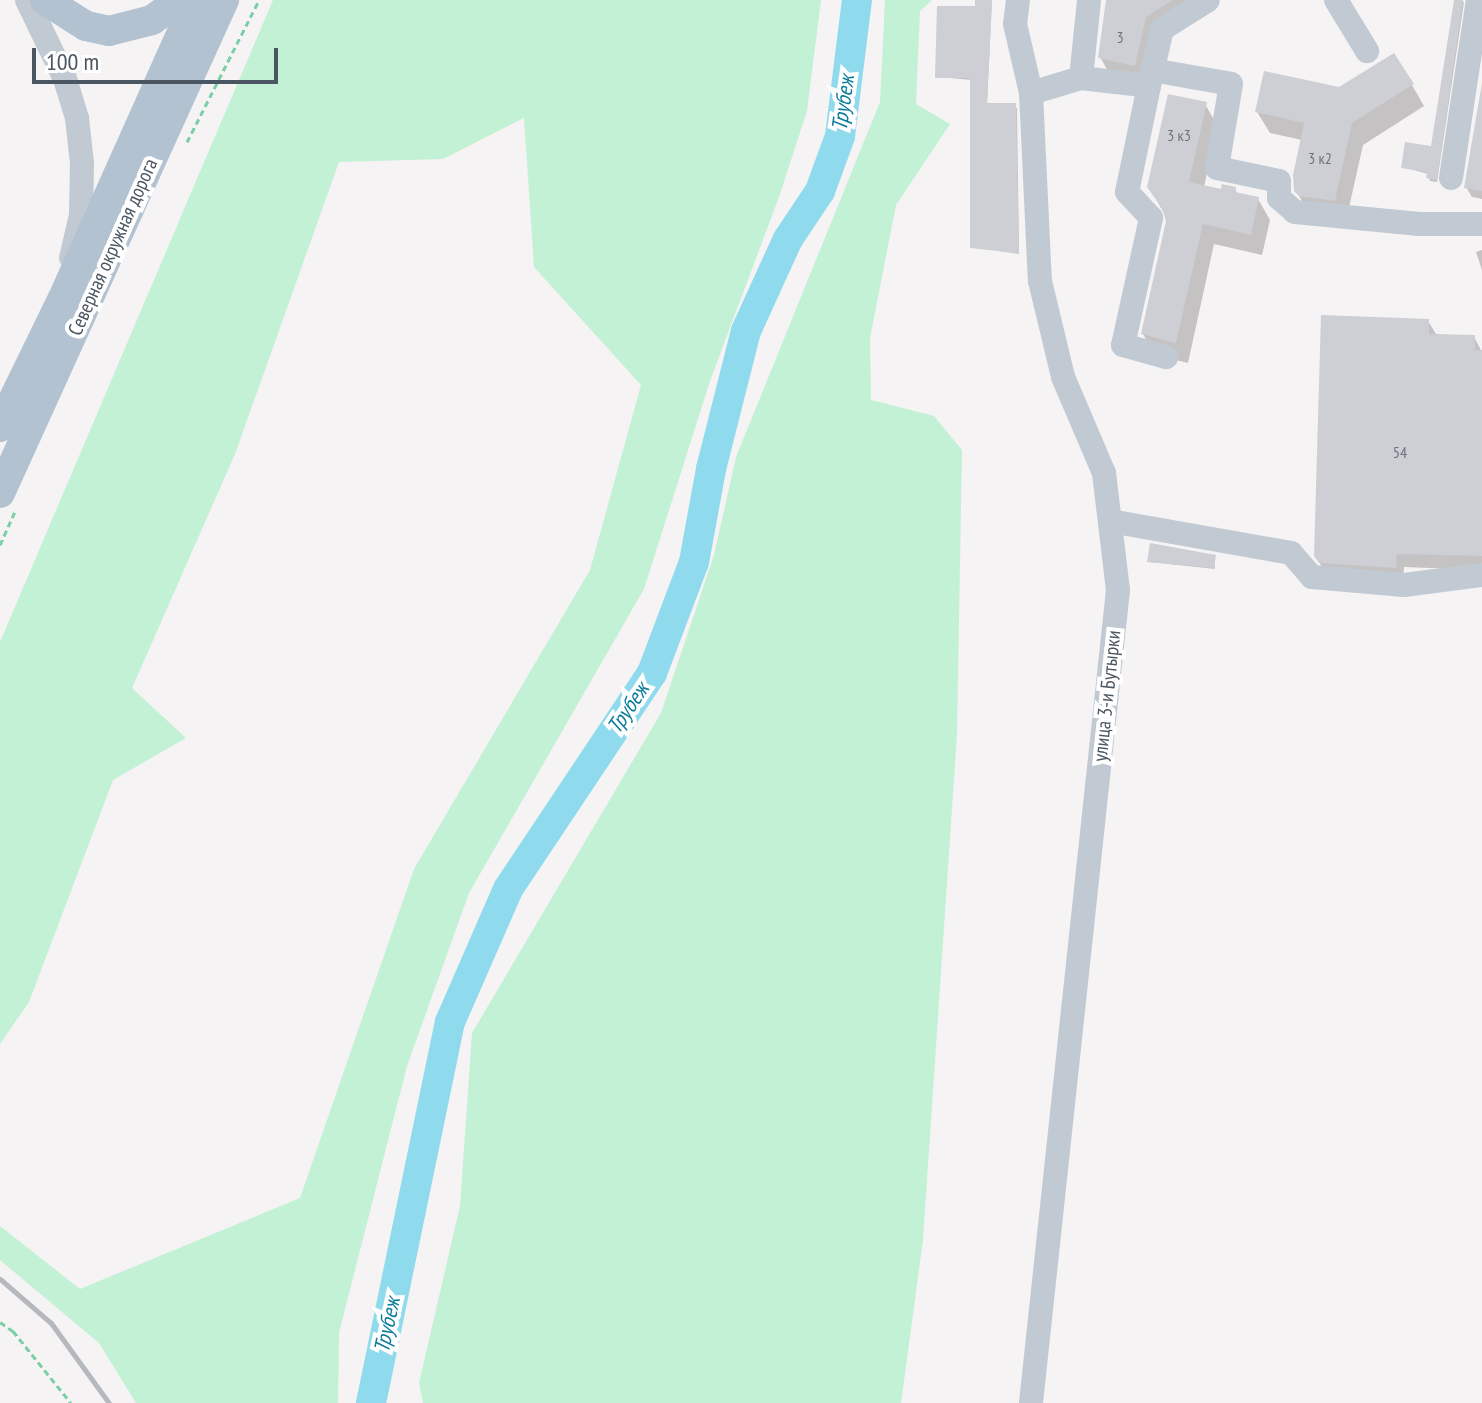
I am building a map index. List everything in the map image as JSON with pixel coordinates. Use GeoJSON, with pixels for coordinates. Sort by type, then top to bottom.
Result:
{"type":"FeatureCollection","features":[{"type":"Feature","properties":{"kind":"main road"},"geometry":{"type":"LineString","coordinates":[[45,0],[86,26],[109,31],[152,20],[180,0]]}},
{"type":"Feature","properties":{"kind":"main road","name":"Северная окружная дорога"},"geometry":{"type":"LineString","coordinates":[[0,427],[63,298],[196,0]]}},
{"type":"Feature","properties":{"kind":"main road","name":"Северная окружная дорога"},"geometry":{"type":"LineString","coordinates":[[0,493],[224,0]]}},
{"type":"Feature","properties":{"kind":"main road"},"geometry":{"type":"LineString","coordinates":[[208,39],[236,0]]}},
{"type":"Feature","properties":{"kind":"street"},"geometry":{"type":"LineString","coordinates":[[27,0],[65,79],[79,133],[81,215],[63,298]]}},
{"type":"Feature","properties":{"kind":"street","name":"улица 3-и Бутырки"},"geometry":{"type":"LineString","coordinates":[[1018,0],[1015,24],[1031,93],[1040,281],[1063,377],[1104,473],[1118,590],[1031,1403]]}},
{"type":"Feature","properties":{"kind":"street"},"geometry":{"type":"LineString","coordinates":[[1081,78],[1089,0]]}},
{"type":"Feature","properties":{"kind":"street"},"geometry":{"type":"LineString","coordinates":[[1166,357],[1123,345],[1151,218],[1127,192],[1162,29],[1208,0]]}},
{"type":"Feature","properties":{"kind":"street"},"geometry":{"type":"LineString","coordinates":[[1336,0],[1367,51]]}},
{"type":"Feature","properties":{"kind":"street"},"geometry":{"type":"LineString","coordinates":[[1451,178],[1478,0]]}},
{"type":"Feature","properties":{"kind":"street"},"geometry":{"type":"LineString","coordinates":[[1031,93],[1081,78],[1150,78],[1231,84],[1217,168],[1279,181],[1279,198],[1295,212],[1419,224],[1482,224]]}},
{"type":"Feature","properties":{"kind":"street"},"geometry":{"type":"LineString","coordinates":[[1110,521],[1291,553],[1312,577],[1404,585],[1482,575]]}},
{"type":"Feature","properties":{"kind":"path"},"geometry":{"type":"LineString","coordinates":[[0,1322],[13,1331],[71,1403]]}},
{"type":"Feature","properties":{"kind":"green space"},"geometry":{"type":"Polygon","coordinates":[[[273,0],[821,0],[807,111],[779,197],[710,381],[644,589],[469,893],[407,1066],[339,1333],[338,1403],[136,1403],[99,1343],[0,1260],[0,1226],[80,1289],[300,1198],[414,869],[590,570],[641,385],[534,267],[524,118],[443,159],[339,162],[235,454],[132,688],[186,738],[113,780],[29,1002],[0,1044],[0,642],[273,0]]]}},
{"type":"Feature","properties":{"kind":"green space"},"geometry":{"type":"Polygon","coordinates":[[[885,0],[932,0],[920,11],[916,104],[950,124],[896,205],[870,338],[871,400],[934,416],[962,450],[957,734],[923,1240],[901,1403],[423,1403],[419,1383],[460,1206],[472,1033],[661,713],[714,555],[736,457],[880,102],[885,0]]]}},
{"type":"Feature","properties":{"kind":"building"},"geometry":{"type":"Polygon","coordinates":[[[975,0],[992,0],[987,103],[1016,103],[1019,253],[970,248],[970,78],[935,78],[937,6],[975,6],[975,0]]]}},
{"type":"Feature","properties":{"kind":"building"},"geometry":{"type":"Polygon","coordinates":[[[1106,0],[1173,0],[1146,17],[1135,66],[1098,58],[1106,0]]]}},
{"type":"Feature","properties":{"kind":"building"},"geometry":{"type":"Polygon","coordinates":[[[1454,0],[1463,0],[1437,180],[1426,178],[1427,172],[1401,168],[1405,142],[1431,146],[1454,0]]]}},
{"type":"Feature","properties":{"kind":"building"},"geometry":{"type":"Polygon","coordinates":[[[1394,53],[1414,84],[1352,123],[1335,201],[1299,196],[1294,191],[1293,175],[1304,123],[1255,112],[1264,71],[1339,87],[1394,53]]]}},
{"type":"Feature","properties":{"kind":"building"},"geometry":{"type":"Polygon","coordinates":[[[1482,83],[1482,191],[1464,188],[1482,83]]]}},
{"type":"Feature","properties":{"kind":"building"},"geometry":{"type":"Polygon","coordinates":[[[1168,94],[1207,102],[1189,182],[1221,189],[1222,184],[1236,187],[1235,192],[1259,197],[1251,235],[1203,224],[1176,343],[1141,334],[1166,221],[1162,208],[1147,187],[1168,94]]]}},
{"type":"Feature","properties":{"kind":"building"},"geometry":{"type":"Polygon","coordinates":[[[1321,315],[1429,319],[1429,334],[1475,335],[1475,350],[1482,350],[1482,556],[1397,554],[1396,568],[1319,563],[1314,556],[1321,315]]]}},
{"type":"Feature","properties":{"kind":"building"},"geometry":{"type":"Polygon","coordinates":[[[1150,543],[1216,555],[1214,568],[1147,562],[1150,543]]]}},
{"type":"Feature","properties":{"kind":"waterway","name":"Трубеж"},"geometry":{"type":"LineString","coordinates":[[371,1403],[450,1022],[508,889],[652,673],[694,562],[711,469],[746,331],[788,239],[820,191],[840,136],[857,0]]}},
{"type":"Feature","properties":{"kind":"railway"},"geometry":{"type":"LineString","coordinates":[[0,1279],[51,1323],[109,1403]]}}]}
